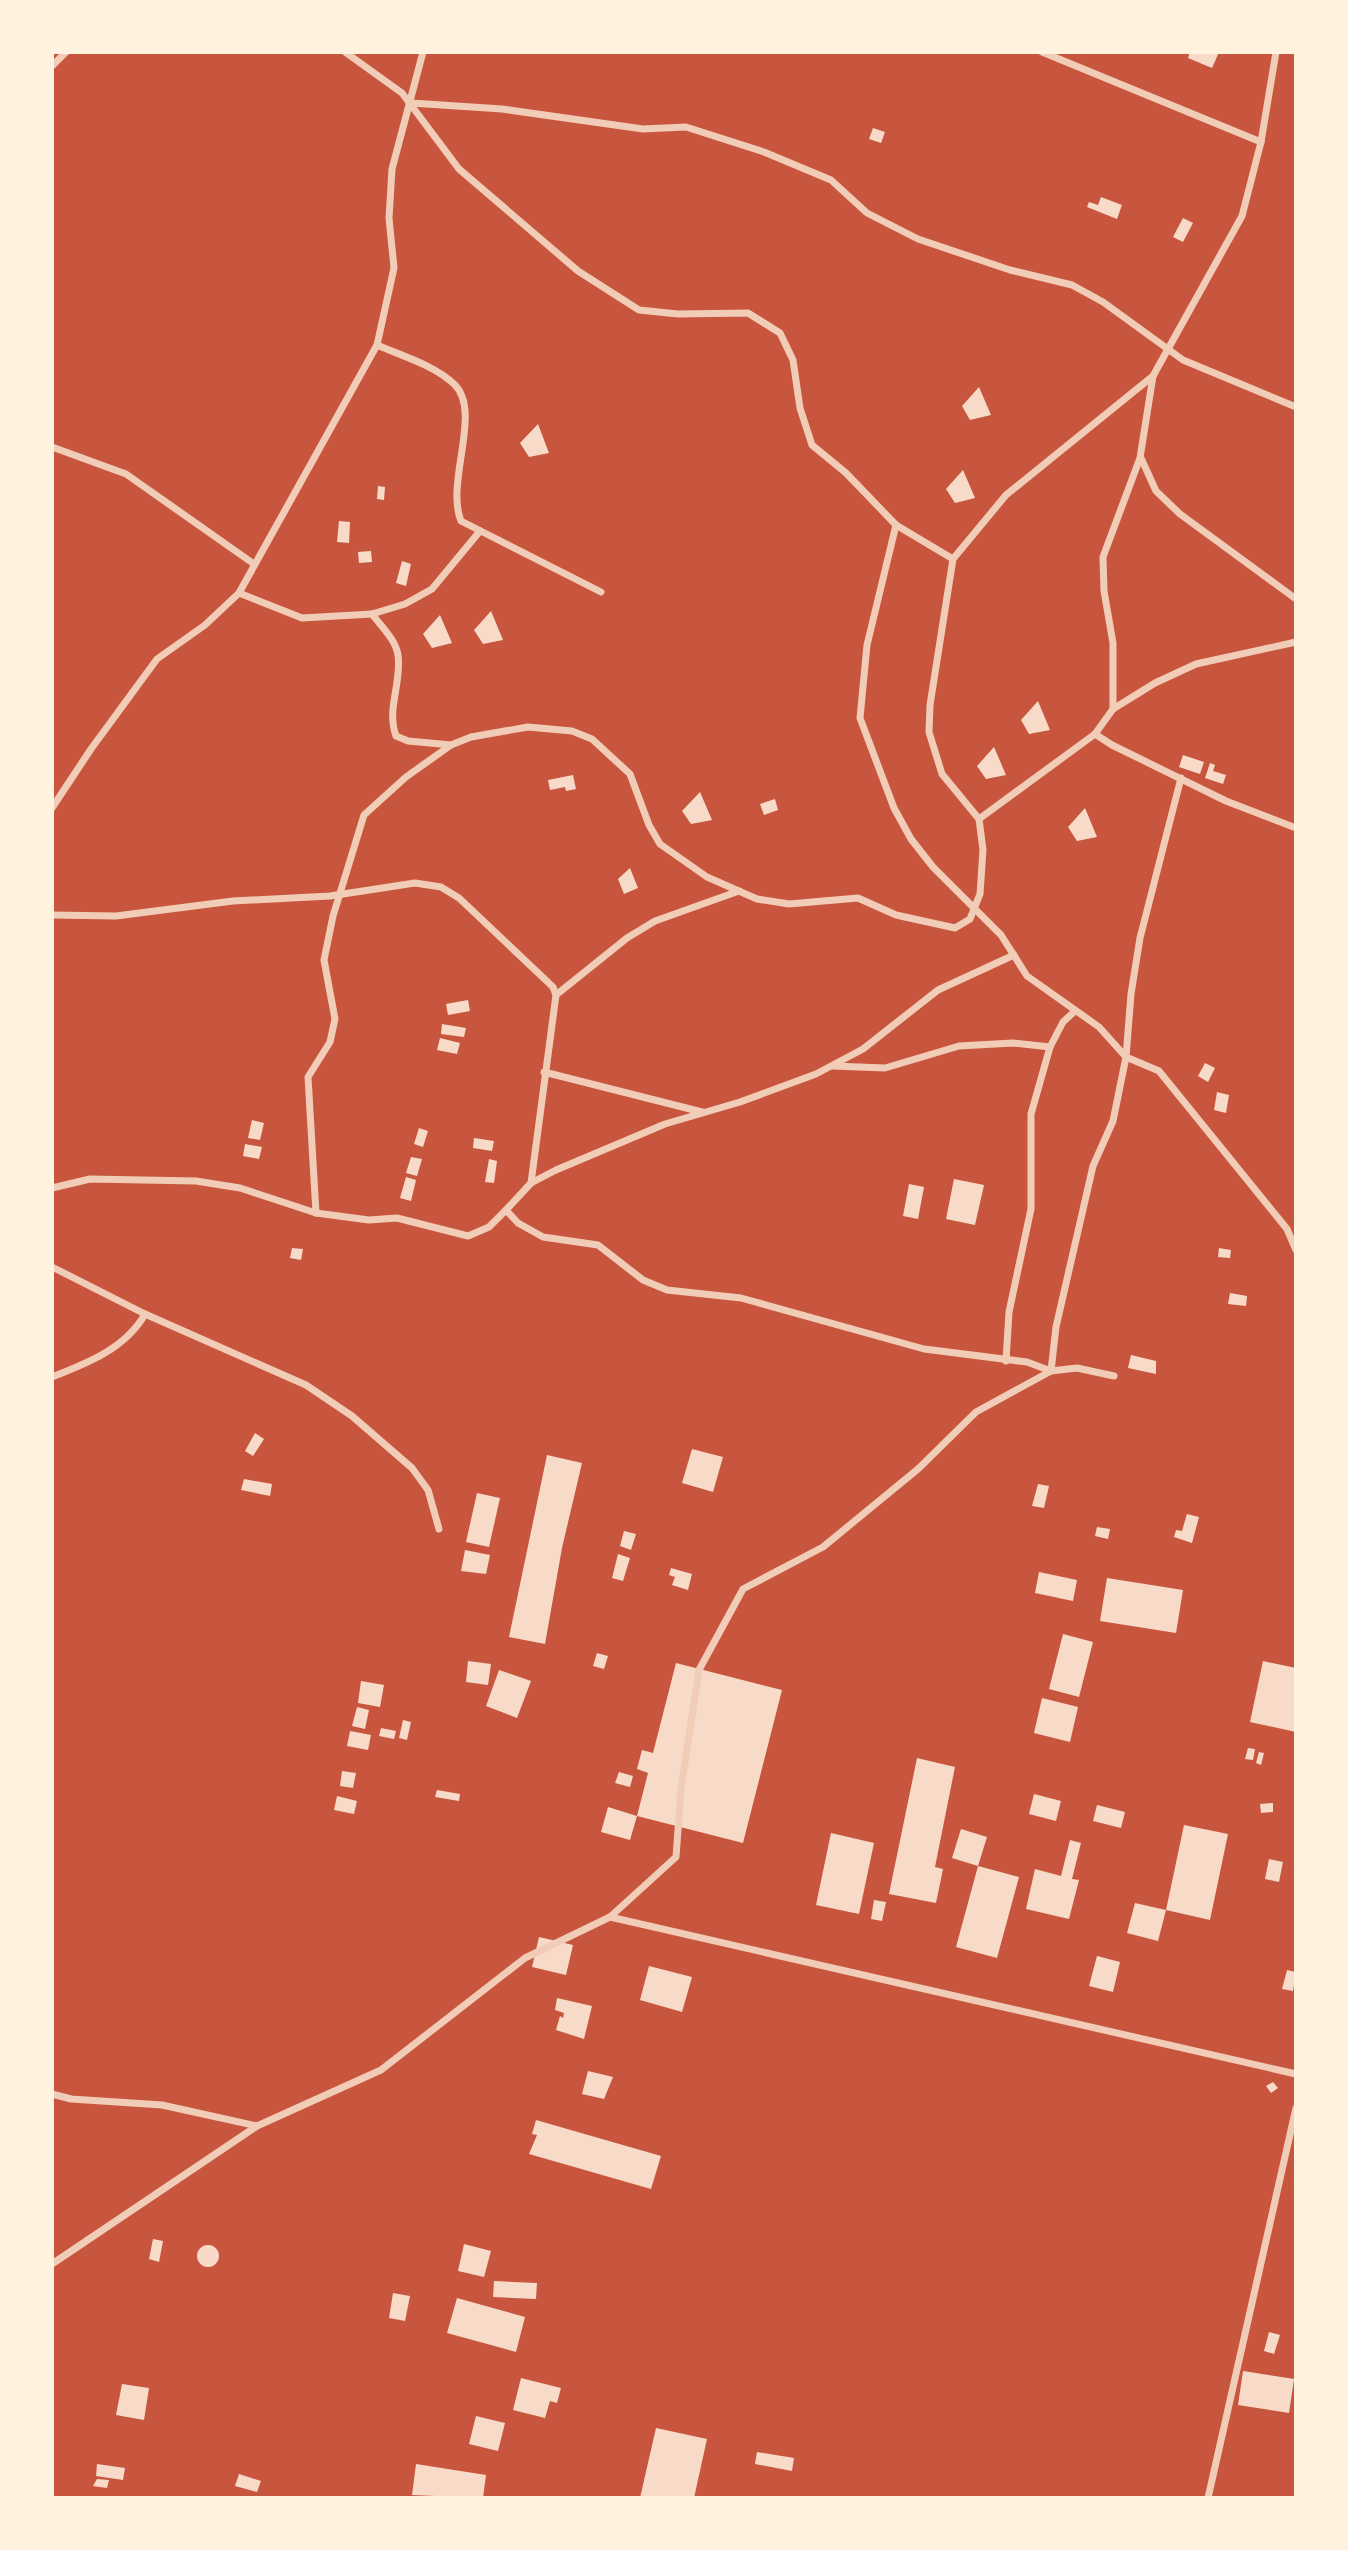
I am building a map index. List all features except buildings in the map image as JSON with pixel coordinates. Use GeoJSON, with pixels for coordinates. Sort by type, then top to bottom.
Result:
{"type":"FeatureCollection","features":[{"type":"Feature","properties":{"kind":"street"},"geometry":{"type":"LineString","coordinates":[[52,66],[66,52]]}},
{"type":"Feature","properties":{"kind":"street"},"geometry":{"type":"LineString","coordinates":[[345,52],[411,103],[460,169],[578,271],[639,310],[678,314],[748,313],[780,333],[793,360],[800,408],[812,445],[846,473],[896,525],[953,559]]}},
{"type":"Feature","properties":{"kind":"street"},"geometry":{"type":"LineString","coordinates":[[52,808],[91,749],[157,659],[205,625],[239,593],[377,345],[394,268],[390,218],[392,169],[423,52]]}},
{"type":"Feature","properties":{"kind":"street"},"geometry":{"type":"LineString","coordinates":[[1042,52],[1261,142]]}},
{"type":"Feature","properties":{"kind":"street"},"geometry":{"type":"LineString","coordinates":[[316,1213],[308,1077],[330,1042],[335,1019],[324,960],[364,815],[406,777],[451,746],[471,737],[528,727],[554,728],[592,739],[630,774],[649,825],[660,844],[707,877],[757,899],[789,904],[858,898],[896,915],[955,928],[970,919],[982,883],[984,850],[979,819],[942,774],[929,732],[930,705],[953,559],[1006,495],[1153,376],[1169,351],[1242,216],[1261,142],[1276,52]]}},
{"type":"Feature","properties":{"kind":"street"},"geometry":{"type":"LineString","coordinates":[[411,103],[502,109],[643,129],[686,127],[713,135],[831,180],[867,213],[918,239],[1010,270],[1072,285],[1103,302],[1169,351],[1204,370],[1296,407]]}},
{"type":"Feature","properties":{"kind":"street"},"geometry":{"type":"LineString","coordinates":[[377,345],[438,372],[456,385],[466,417],[455,496],[461,521],[601,592]]}},
{"type":"Feature","properties":{"kind":"street"},"geometry":{"type":"LineString","coordinates":[[1113,709],[1113,643],[1104,591],[1104,557],[1140,458],[1153,376]]}},
{"type":"Feature","properties":{"kind":"street"},"geometry":{"type":"LineString","coordinates":[[52,447],[125,474],[254,564]]}},
{"type":"Feature","properties":{"kind":"street"},"geometry":{"type":"LineString","coordinates":[[1140,458],[1156,491],[1180,514],[1296,599]]}},
{"type":"Feature","properties":{"kind":"street"},"geometry":{"type":"LineString","coordinates":[[896,525],[867,645],[860,718],[885,786],[911,839],[933,867],[1002,935],[1027,976],[1098,1027],[1126,1057],[1159,1071],[1287,1229],[1296,1250]]}},
{"type":"Feature","properties":{"kind":"street"},"geometry":{"type":"LineString","coordinates":[[239,593],[302,618],[372,614],[405,604],[432,589],[480,531]]}},
{"type":"Feature","properties":{"kind":"street"},"geometry":{"type":"LineString","coordinates":[[372,614],[394,643],[398,654],[391,722],[396,736],[408,741],[451,746]]}},
{"type":"Feature","properties":{"kind":"street"},"geometry":{"type":"LineString","coordinates":[[979,819],[1095,734],[1113,709],[1155,683],[1196,664],[1296,642]]}},
{"type":"Feature","properties":{"kind":"street"},"geometry":{"type":"LineString","coordinates":[[1095,734],[1112,746],[1226,801],[1296,828]]}},
{"type":"Feature","properties":{"kind":"street"},"geometry":{"type":"LineString","coordinates":[[1051,1371],[1056,1327],[1093,1166],[1113,1121],[1126,1057],[1130,994],[1140,938],[1181,778]]}},
{"type":"Feature","properties":{"kind":"street"},"geometry":{"type":"LineString","coordinates":[[52,915],[116,916],[233,901],[281,900],[415,883],[441,887],[459,898],[553,988],[556,995],[531,1183]]}},
{"type":"Feature","properties":{"kind":"street"},"geometry":{"type":"LineString","coordinates":[[556,995],[627,938],[655,921],[740,891]]}},
{"type":"Feature","properties":{"kind":"street"},"geometry":{"type":"LineString","coordinates":[[52,1188],[89,1179],[196,1181],[240,1188],[316,1213],[369,1220],[397,1218],[468,1236],[489,1227],[531,1183],[665,1124],[740,1102],[832,1066],[863,1049],[938,990],[1014,954]]}},
{"type":"Feature","properties":{"kind":"street"},"geometry":{"type":"LineString","coordinates":[[1006,1361],[1009,1312],[1031,1209],[1031,1114],[1050,1047],[1063,1022],[1075,1011]]}},
{"type":"Feature","properties":{"kind":"street"},"geometry":{"type":"LineString","coordinates":[[832,1066],[885,1068],[959,1046],[1013,1043],[1050,1047]]}},
{"type":"Feature","properties":{"kind":"street"},"geometry":{"type":"LineString","coordinates":[[544,1072],[703,1112]]}},
{"type":"Feature","properties":{"kind":"street"},"geometry":{"type":"LineString","coordinates":[[506,1210],[518,1223],[550,1240],[598,1245],[643,1280],[667,1290],[741,1298],[924,1349],[1027,1362],[1051,1371]]}},
{"type":"Feature","properties":{"kind":"street"},"geometry":{"type":"LineString","coordinates":[[52,1267],[145,1314],[306,1385],[352,1416],[412,1468],[428,1490],[439,1529]]}},
{"type":"Feature","properties":{"kind":"street"},"geometry":{"type":"LineString","coordinates":[[52,1377],[97,1359],[135,1332],[145,1314]]}},
{"type":"Feature","properties":{"kind":"street"},"geometry":{"type":"LineString","coordinates":[[52,2264],[257,2126],[381,2070],[524,1958],[610,1917],[676,1857],[681,1788],[699,1670],[743,1589],[823,1547],[918,1469],[976,1412],[1051,1371],[1077,1368],[1114,1376]]}},
{"type":"Feature","properties":{"kind":"street"},"geometry":{"type":"LineString","coordinates":[[610,1917],[1296,2074]]}},
{"type":"Feature","properties":{"kind":"street"},"geometry":{"type":"LineString","coordinates":[[52,2094],[71,2099],[162,2105],[257,2126]]}},
{"type":"Feature","properties":{"kind":"street"},"geometry":{"type":"LineString","coordinates":[[1208,2497],[1296,2108]]}}]}
